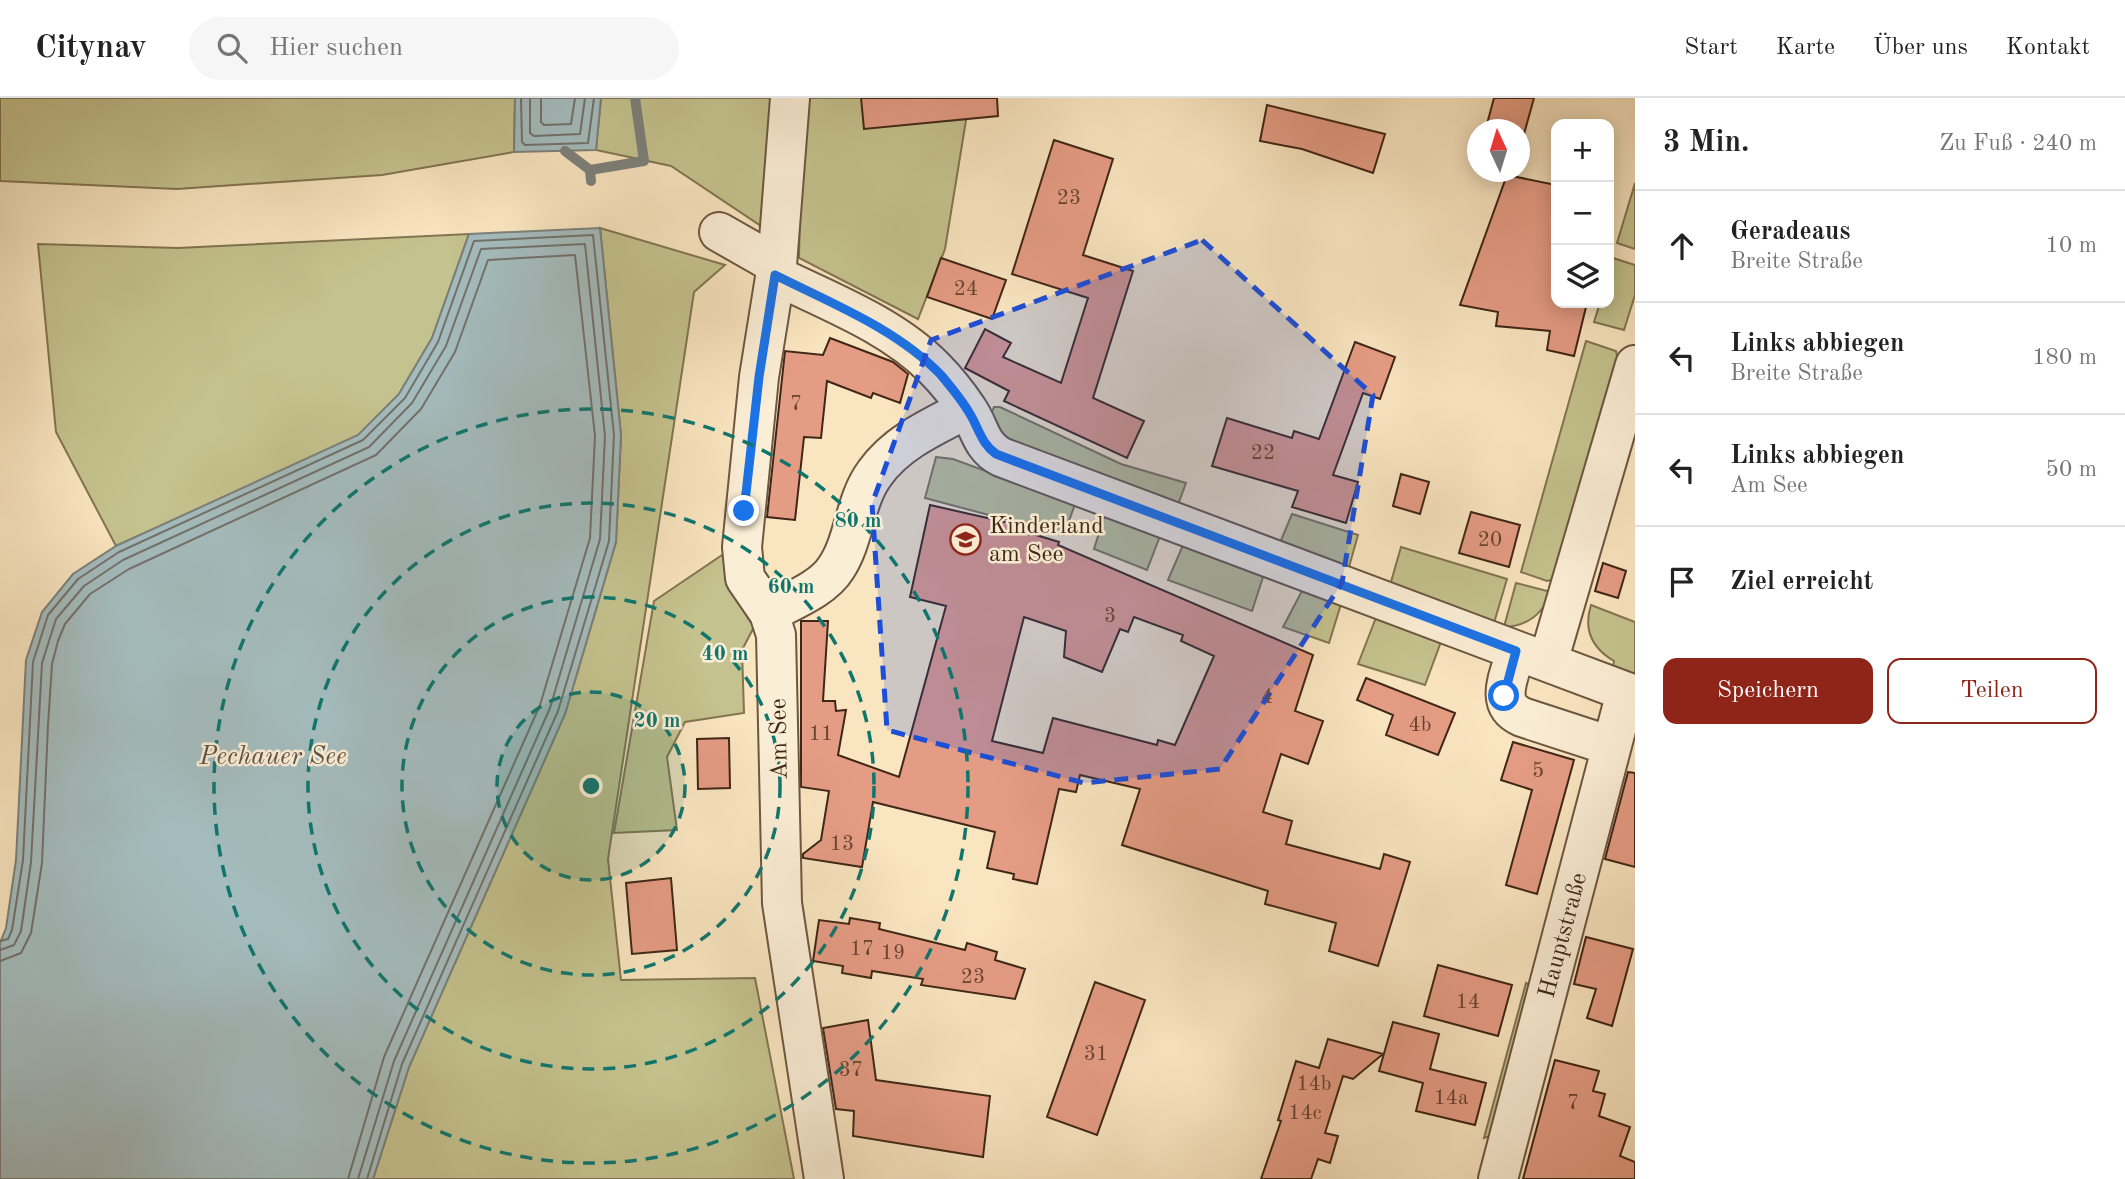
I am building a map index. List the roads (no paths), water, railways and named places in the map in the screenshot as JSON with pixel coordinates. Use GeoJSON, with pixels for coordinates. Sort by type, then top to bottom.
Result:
{"type":"FeatureCollection","features":[{"type":"Feature","properties":{"kind":"street","name":"Am See"},"geometry":{"type":"LineString","coordinates":[[790,98],[776,270],[759,377],[742,547],[745,578],[769,613],[776,645],[782,903],[824,1179]]}},
{"type":"Feature","properties":{"kind":"street"},"geometry":{"type":"LineString","coordinates":[[719,232],[776,270],[904,344],[932,366],[967,409],[982,441],[1001,457],[1631,694]]}},
{"type":"Feature","properties":{"kind":"street"},"geometry":{"type":"LineString","coordinates":[[1611,746],[1522,717],[1509,709],[1504,696],[1532,657],[1635,365]]}},
{"type":"Feature","properties":{"kind":"street"},"geometry":{"type":"LineString","coordinates":[[769,613],[821,584],[835,571],[864,492],[886,460],[911,439],[967,409]]}},
{"type":"Feature","properties":{"kind":"street","name":"Hauptstraße"},"geometry":{"type":"LineString","coordinates":[[1499,1179],[1611,746],[1631,694]]}},
{"type":"Feature","properties":{"kind":"water"},"geometry":{"type":"Polygon","coordinates":[[[515,98],[601,98],[596,150],[514,152],[515,98]]]}},
{"type":"Feature","properties":{"kind":"water","name":"Pechauer See"},"geometry":{"type":"Polygon","coordinates":[[[600,228],[621,435],[616,542],[565,714],[409,1067],[373,1179],[0,1179],[0,943],[6,928],[16,860],[26,660],[42,612],[73,574],[116,546],[358,435],[399,394],[432,338],[469,234],[600,228]]]}},
{"type":"Feature","properties":{"kind":"waterway"},"geometry":{"type":"LineString","coordinates":[[591,181],[590,170],[644,161],[635,98]]}},
{"type":"Feature","properties":{"kind":"waterway"},"geometry":{"type":"LineString","coordinates":[[565,151],[590,170]]}},
{"type":"Feature","properties":{"kind":"place","name":"Kinderland am See"},"geometry":{"type":"Point","coordinates":[966,539]}}]}
